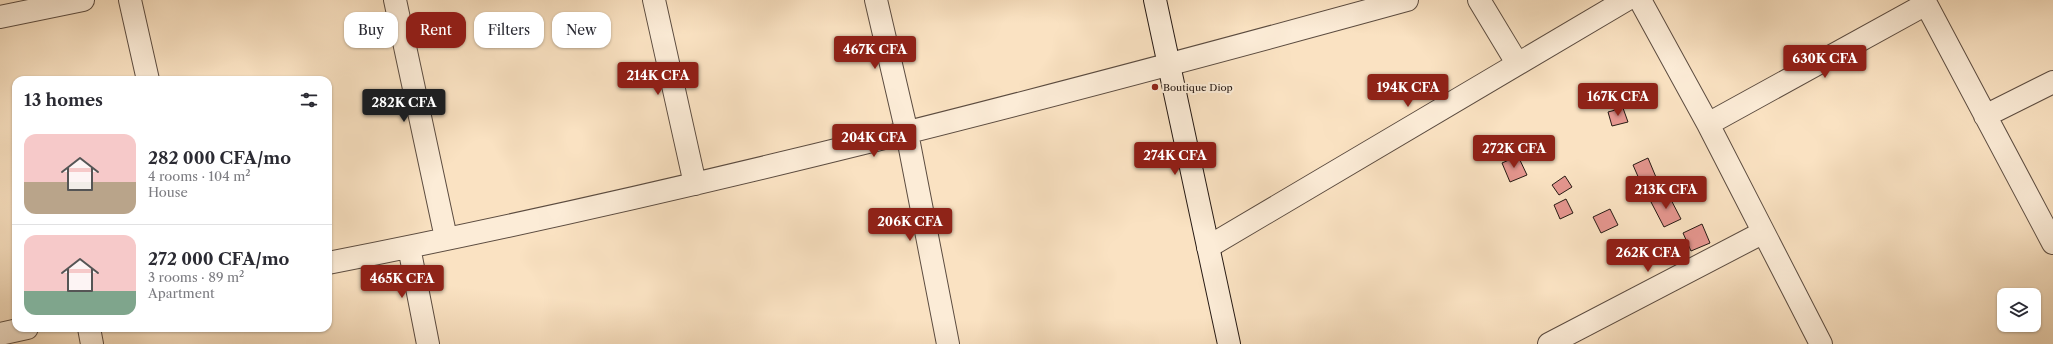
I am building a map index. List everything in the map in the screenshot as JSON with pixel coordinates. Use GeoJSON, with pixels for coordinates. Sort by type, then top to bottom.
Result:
{"type":"FeatureCollection","features":[{"type":"Feature","properties":{"kind":"street"},"geometry":{"type":"LineString","coordinates":[[0,18],[83,0]]}},
{"type":"Feature","properties":{"kind":"street"},"geometry":{"type":"LineString","coordinates":[[130,0],[147,76]]}},
{"type":"Feature","properties":{"kind":"street"},"geometry":{"type":"LineString","coordinates":[[395,0],[446,238]]}},
{"type":"Feature","properties":{"kind":"street"},"geometry":{"type":"LineString","coordinates":[[654,0],[695,184]]}},
{"type":"Feature","properties":{"kind":"street"},"geometry":{"type":"LineString","coordinates":[[876,0],[907,133],[948,344]]}},
{"type":"Feature","properties":{"kind":"street"},"geometry":{"type":"LineString","coordinates":[[1155,0],[1229,344]]}},
{"type":"Feature","properties":{"kind":"street"},"geometry":{"type":"LineString","coordinates":[[332,262],[409,247],[695,184],[907,133],[1170,65],[1407,0]]}},
{"type":"Feature","properties":{"kind":"street"},"geometry":{"type":"LineString","coordinates":[[1479,0],[1517,64]]}},
{"type":"Feature","properties":{"kind":"street"},"geometry":{"type":"LineString","coordinates":[[1208,247],[1626,0]]}},
{"type":"Feature","properties":{"kind":"street"},"geometry":{"type":"LineString","coordinates":[[1640,0],[1708,124],[1762,233],[1821,344]]}},
{"type":"Feature","properties":{"kind":"street"},"geometry":{"type":"LineString","coordinates":[[1708,124],[1925,2],[2053,243]]}},
{"type":"Feature","properties":{"kind":"street"},"geometry":{"type":"LineString","coordinates":[[1985,116],[2053,82]]}},
{"type":"Feature","properties":{"kind":"street"},"geometry":{"type":"LineString","coordinates":[[1549,344],[1762,233]]}},
{"type":"Feature","properties":{"kind":"street"},"geometry":{"type":"LineString","coordinates":[[409,247],[428,344]]}},
{"type":"Feature","properties":{"kind":"street"},"geometry":{"type":"LineString","coordinates":[[0,334],[12,331]]}},
{"type":"Feature","properties":{"kind":"street"},"geometry":{"type":"LineString","coordinates":[[90,332],[92,344]]}},
{"type":"Feature","properties":{"kind":"building"},"geometry":{"type":"Polygon","coordinates":[[[1623,108],[1628,122],[1612,126],[1608,112],[1623,108]]]}},
{"type":"Feature","properties":{"kind":"building"},"geometry":{"type":"Polygon","coordinates":[[[1518,156],[1527,175],[1510,182],[1502,163],[1518,156]]]}},
{"type":"Feature","properties":{"kind":"building"},"geometry":{"type":"Polygon","coordinates":[[[1648,158],[1658,182],[1643,188],[1633,165],[1648,158]]]}},
{"type":"Feature","properties":{"kind":"building"},"geometry":{"type":"Polygon","coordinates":[[[1565,176],[1572,187],[1559,195],[1552,185],[1565,176]]]}},
{"type":"Feature","properties":{"kind":"building"},"geometry":{"type":"Polygon","coordinates":[[[1668,194],[1681,219],[1664,227],[1651,202],[1668,194]]]}},
{"type":"Feature","properties":{"kind":"building"},"geometry":{"type":"Polygon","coordinates":[[[1566,199],[1573,213],[1560,219],[1554,205],[1566,199]]]}},
{"type":"Feature","properties":{"kind":"building"},"geometry":{"type":"Polygon","coordinates":[[[1610,209],[1618,225],[1601,233],[1593,217],[1610,209]]]}},
{"type":"Feature","properties":{"kind":"building"},"geometry":{"type":"Polygon","coordinates":[[[1702,224],[1710,243],[1691,251],[1683,233],[1702,224]]]}},
{"type":"Feature","properties":{"kind":"place","name":"Boutique Diop"},"geometry":{"type":"Point","coordinates":[1155,87]}}]}
